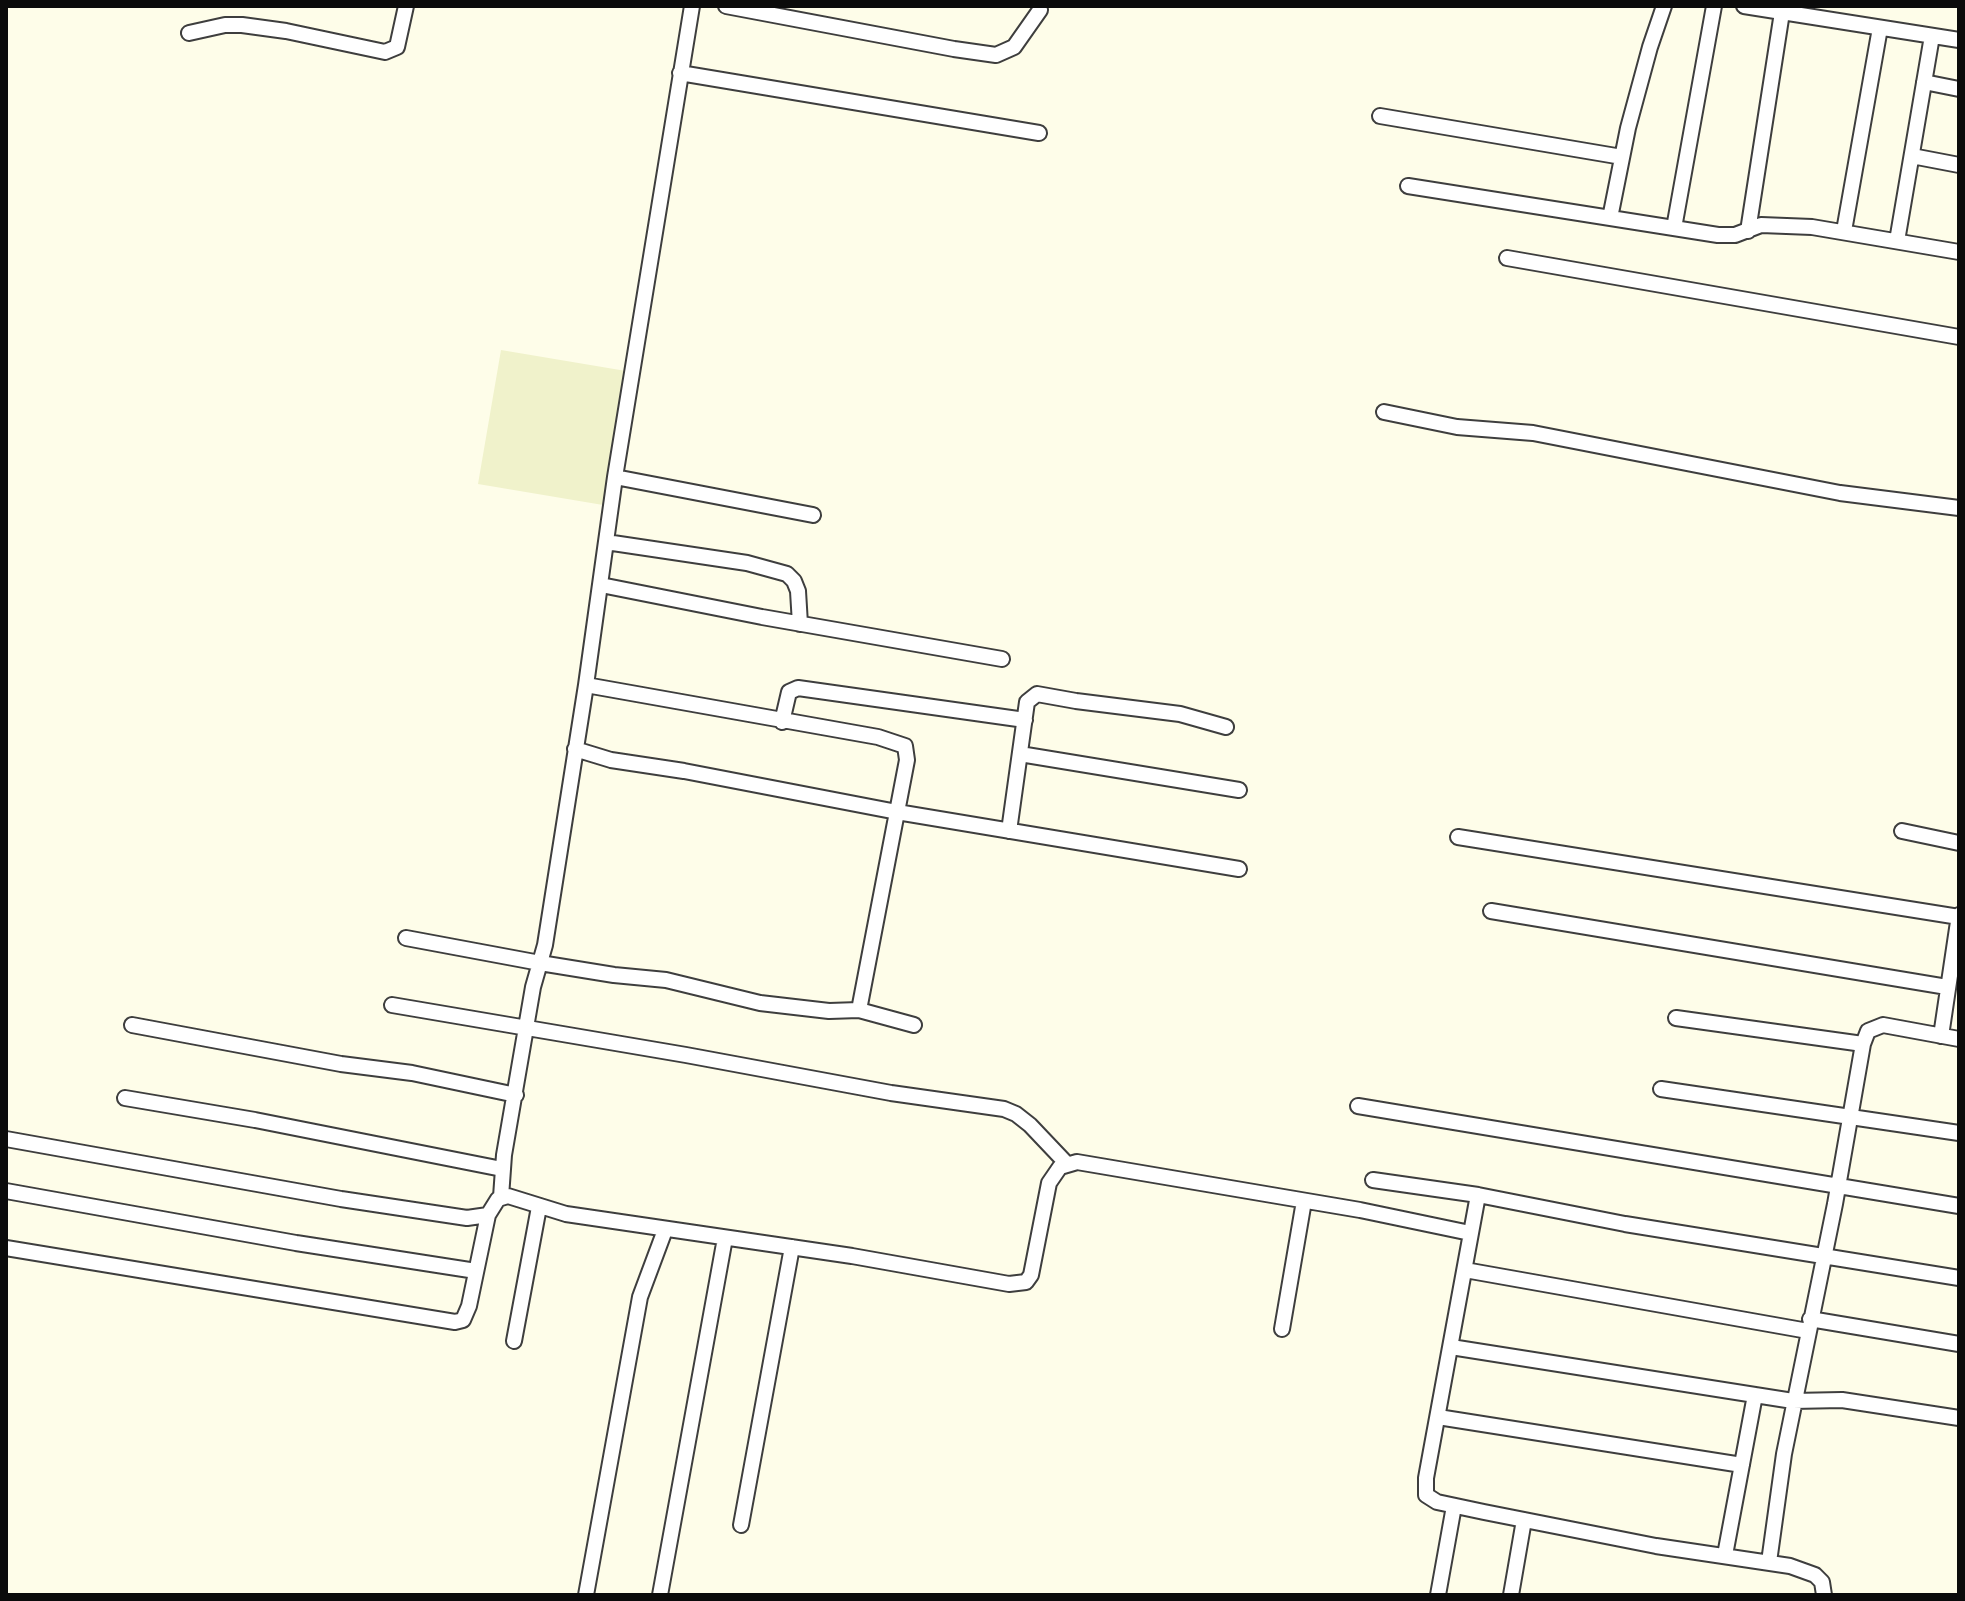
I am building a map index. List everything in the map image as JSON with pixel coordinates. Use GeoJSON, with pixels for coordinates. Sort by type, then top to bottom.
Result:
{"type":"FeatureCollection","features":[{"type":"Feature","properties":{"kind":"street"},"geometry":{"type":"LineString","coordinates":[[189,33],[225,25],[242,25],[385,52],[397,47],[406,6]]}},
{"type":"Feature","properties":{"kind":"street"},"geometry":{"type":"LineString","coordinates":[[6,1248],[181,1275],[445,1322],[463,1320],[466,1315],[488,1215],[501,1197],[502,1169],[545,945],[615,477],[692,6]]}},
{"type":"Feature","properties":{"kind":"street"},"geometry":{"type":"LineString","coordinates":[[726,6],[986,55],[1014,47],[1040,10]]}},
{"type":"Feature","properties":{"kind":"street"},"geometry":{"type":"LineString","coordinates":[[1610,218],[1650,47],[1664,6]]}},
{"type":"Feature","properties":{"kind":"street"},"geometry":{"type":"LineString","coordinates":[[1674,228],[1714,6]]}},
{"type":"Feature","properties":{"kind":"street"},"geometry":{"type":"LineString","coordinates":[[1744,6],[1959,40]]}},
{"type":"Feature","properties":{"kind":"street"},"geometry":{"type":"LineString","coordinates":[[1748,231],[1782,10]]}},
{"type":"Feature","properties":{"kind":"street"},"geometry":{"type":"LineString","coordinates":[[1844,231],[1880,28]]}},
{"type":"Feature","properties":{"kind":"street"},"geometry":{"type":"LineString","coordinates":[[1897,241],[1932,36]]}},
{"type":"Feature","properties":{"kind":"street"},"geometry":{"type":"LineString","coordinates":[[680,73],[1039,133]]}},
{"type":"Feature","properties":{"kind":"street"},"geometry":{"type":"LineString","coordinates":[[1924,82],[1959,89]]}},
{"type":"Feature","properties":{"kind":"street"},"geometry":{"type":"LineString","coordinates":[[1380,116],[1622,157]]}},
{"type":"Feature","properties":{"kind":"street"},"geometry":{"type":"LineString","coordinates":[[1912,156],[1959,165]]}},
{"type":"Feature","properties":{"kind":"street"},"geometry":{"type":"LineString","coordinates":[[1408,186],[1718,235],[1748,231],[1761,225],[1844,231],[1959,252]]}},
{"type":"Feature","properties":{"kind":"street"},"geometry":{"type":"LineString","coordinates":[[1507,258],[1959,337]]}},
{"type":"Feature","properties":{"kind":"street"},"geometry":{"type":"LineString","coordinates":[[1384,412],[1457,427],[1533,433],[1840,493],[1959,508]]}},
{"type":"Feature","properties":{"kind":"street"},"geometry":{"type":"LineString","coordinates":[[615,477],[813,515]]}},
{"type":"Feature","properties":{"kind":"street"},"geometry":{"type":"LineString","coordinates":[[606,542],[747,563],[787,574],[798,591],[800,624]]}},
{"type":"Feature","properties":{"kind":"street"},"geometry":{"type":"LineString","coordinates":[[601,585],[1002,659]]}},
{"type":"Feature","properties":{"kind":"street"},"geometry":{"type":"LineString","coordinates":[[586,685],[878,737],[905,746],[907,760],[859,1010]]}},
{"type":"Feature","properties":{"kind":"street"},"geometry":{"type":"LineString","coordinates":[[782,722],[789,692],[798,688],[1025,720]]}},
{"type":"Feature","properties":{"kind":"street"},"geometry":{"type":"LineString","coordinates":[[1009,831],[1027,702],[1037,694],[1180,714],[1226,727]]}},
{"type":"Feature","properties":{"kind":"street"},"geometry":{"type":"LineString","coordinates":[[575,749],[611,760],[698,773],[897,812],[1239,869]]}},
{"type":"Feature","properties":{"kind":"street"},"geometry":{"type":"LineString","coordinates":[[1020,754],[1239,790]]}},
{"type":"Feature","properties":{"kind":"street"},"geometry":{"type":"LineString","coordinates":[[1902,831],[1959,843]]}},
{"type":"Feature","properties":{"kind":"street"},"geometry":{"type":"LineString","coordinates":[[1458,837],[1959,916],[1941,1036]]}},
{"type":"Feature","properties":{"kind":"street"},"geometry":{"type":"LineString","coordinates":[[1491,911],[1947,987]]}},
{"type":"Feature","properties":{"kind":"street"},"geometry":{"type":"LineString","coordinates":[[406,938],[614,975],[666,980],[760,1003],[829,1011],[859,1010],[914,1025]]}},
{"type":"Feature","properties":{"kind":"street"},"geometry":{"type":"LineString","coordinates":[[392,1005],[891,1093],[1004,1109],[1030,1125],[1067,1164]]}},
{"type":"Feature","properties":{"kind":"street"},"geometry":{"type":"LineString","coordinates":[[1676,1018],[1863,1044]]}},
{"type":"Feature","properties":{"kind":"street"},"geometry":{"type":"LineString","coordinates":[[132,1025],[341,1064],[412,1073],[516,1095]]}},
{"type":"Feature","properties":{"kind":"street"},"geometry":{"type":"LineString","coordinates":[[1769,1562],[1793,1401],[1839,1186],[1863,1044],[1868,1031],[1883,1025],[1959,1039]]}},
{"type":"Feature","properties":{"kind":"street"},"geometry":{"type":"LineString","coordinates":[[1661,1089],[1959,1133]]}},
{"type":"Feature","properties":{"kind":"street"},"geometry":{"type":"LineString","coordinates":[[125,1098],[255,1120],[502,1169]]}},
{"type":"Feature","properties":{"kind":"street"},"geometry":{"type":"LineString","coordinates":[[1358,1106],[1959,1206]]}},
{"type":"Feature","properties":{"kind":"street"},"geometry":{"type":"LineString","coordinates":[[6,1139],[370,1204],[467,1218],[488,1215]]}},
{"type":"Feature","properties":{"kind":"street"},"geometry":{"type":"LineString","coordinates":[[501,1197],[665,1230],[792,1247],[1009,1284],[1026,1282],[1031,1275],[1049,1183],[1060,1167],[1067,1164],[1091,1164],[1470,1233]]}},
{"type":"Feature","properties":{"kind":"street"},"geometry":{"type":"LineString","coordinates":[[1373,1180],[1478,1195],[1613,1222],[1959,1278]]}},
{"type":"Feature","properties":{"kind":"street"},"geometry":{"type":"LineString","coordinates":[[6,1191],[296,1243],[476,1271]]}},
{"type":"Feature","properties":{"kind":"street"},"geometry":{"type":"LineString","coordinates":[[1478,1195],[1425,1489],[1430,1499],[1656,1546],[1803,1569],[1822,1582],[1824,1595]]}},
{"type":"Feature","properties":{"kind":"street"},"geometry":{"type":"LineString","coordinates":[[1282,1329],[1304,1201]]}},
{"type":"Feature","properties":{"kind":"street"},"geometry":{"type":"LineString","coordinates":[[514,1341],[539,1207]]}},
{"type":"Feature","properties":{"kind":"street"},"geometry":{"type":"LineString","coordinates":[[586,1595],[640,1297],[665,1230]]}},
{"type":"Feature","properties":{"kind":"street"},"geometry":{"type":"LineString","coordinates":[[660,1595],[725,1238]]}},
{"type":"Feature","properties":{"kind":"street"},"geometry":{"type":"LineString","coordinates":[[741,1525],[792,1247]]}},
{"type":"Feature","properties":{"kind":"street"},"geometry":{"type":"LineString","coordinates":[[1465,1270],[1809,1325],[1959,1344]]}},
{"type":"Feature","properties":{"kind":"street"},"geometry":{"type":"LineString","coordinates":[[1451,1347],[1793,1401],[1842,1400],[1959,1418]]}},
{"type":"Feature","properties":{"kind":"street"},"geometry":{"type":"LineString","coordinates":[[1725,1555],[1755,1395]]}},
{"type":"Feature","properties":{"kind":"street"},"geometry":{"type":"LineString","coordinates":[[1438,1417],[1742,1465]]}},
{"type":"Feature","properties":{"kind":"street"},"geometry":{"type":"LineString","coordinates":[[1438,1595],[1454,1506]]}},
{"type":"Feature","properties":{"kind":"street"},"geometry":{"type":"LineString","coordinates":[[1511,1595],[1524,1520]]}},
{"type":"Feature","properties":{"kind":"green space"},"geometry":{"type":"Polygon","coordinates":[[[501,350],[626,371],[603,505],[478,484],[501,350]]]}}]}
